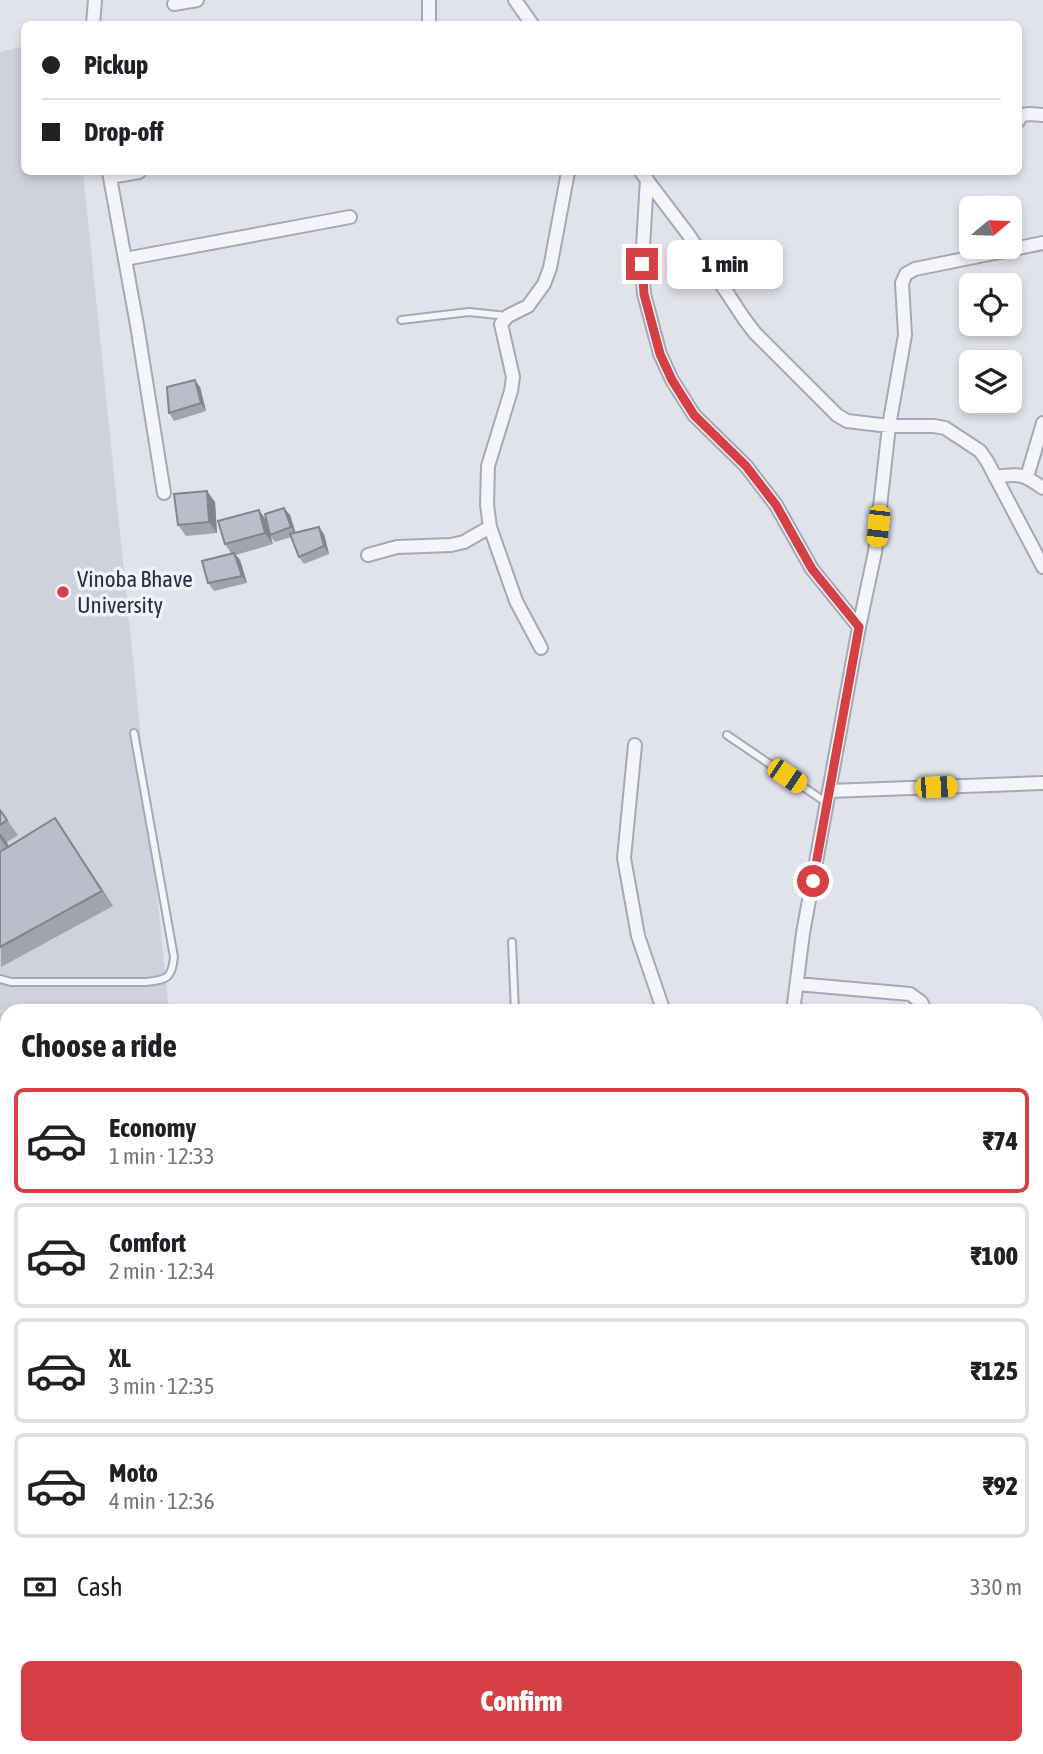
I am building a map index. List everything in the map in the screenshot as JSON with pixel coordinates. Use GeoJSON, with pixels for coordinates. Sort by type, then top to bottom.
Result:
{"type":"FeatureCollection","features":[{"type":"Feature","properties":{"kind":"street"},"geometry":{"type":"LineString","coordinates":[[93,21],[95,0]]}},
{"type":"Feature","properties":{"kind":"street"},"geometry":{"type":"LineString","coordinates":[[174,4],[197,0]]}},
{"type":"Feature","properties":{"kind":"street"},"geometry":{"type":"LineString","coordinates":[[429,0],[429,21]]}},
{"type":"Feature","properties":{"kind":"street"},"geometry":{"type":"LineString","coordinates":[[515,0],[530,21]]}},
{"type":"Feature","properties":{"kind":"street"},"geometry":{"type":"LineString","coordinates":[[1022,116],[1043,115]]}},
{"type":"Feature","properties":{"kind":"street"},"geometry":{"type":"LineString","coordinates":[[110,175],[164,493]]}},
{"type":"Feature","properties":{"kind":"street"},"geometry":{"type":"LineString","coordinates":[[541,648],[516,601],[490,527],[487,505],[488,467],[512,391],[513,377],[501,324],[508,316],[528,306],[544,284],[550,268],[567,175]]}},
{"type":"Feature","properties":{"kind":"street"},"geometry":{"type":"LineString","coordinates":[[644,175],[688,234],[744,320],[837,415],[847,421],[945,428],[980,451],[988,461],[1043,567]]}},
{"type":"Feature","properties":{"kind":"street"},"geometry":{"type":"LineString","coordinates":[[644,175],[644,294],[660,354],[672,380],[694,415],[746,466],[776,505],[812,569],[859,627]]}},
{"type":"Feature","properties":{"kind":"street"},"geometry":{"type":"LineString","coordinates":[[125,259],[350,217]]}},
{"type":"Feature","properties":{"kind":"street"},"geometry":{"type":"LineString","coordinates":[[794,1004],[803,933],[875,552],[889,426],[905,335],[902,283],[906,274],[915,269],[1043,243]]}},
{"type":"Feature","properties":{"kind":"street"},"geometry":{"type":"LineString","coordinates":[[1027,477],[1043,423]]}},
{"type":"Feature","properties":{"kind":"street"},"geometry":{"type":"LineString","coordinates":[[995,477],[1014,474],[1027,477],[1043,488]]}},
{"type":"Feature","properties":{"kind":"street"},"geometry":{"type":"LineString","coordinates":[[368,555],[397,547],[451,545],[464,542],[490,527]]}},
{"type":"Feature","properties":{"kind":"street"},"geometry":{"type":"LineString","coordinates":[[635,745],[624,858],[638,936],[661,1004]]}},
{"type":"Feature","properties":{"kind":"street"},"geometry":{"type":"LineString","coordinates":[[828,797],[1043,783]]}},
{"type":"Feature","properties":{"kind":"street"},"geometry":{"type":"LineString","coordinates":[[797,984],[910,994],[922,1004]]}},
{"type":"Feature","properties":{"kind":"lane"},"geometry":{"type":"LineString","coordinates":[[401,320],[469,312],[508,316]]}},
{"type":"Feature","properties":{"kind":"lane"},"geometry":{"type":"LineString","coordinates":[[0,979],[11,982],[146,982],[161,981],[167,978],[173,969],[174,957],[134,733]]}},
{"type":"Feature","properties":{"kind":"lane"},"geometry":{"type":"LineString","coordinates":[[727,735],[828,797]]}},
{"type":"Feature","properties":{"kind":"lane"},"geometry":{"type":"LineString","coordinates":[[512,942],[515,1004]]}},
{"type":"Feature","properties":{"kind":"shaded area","name":"Vinoba Bhave University"},"geometry":{"type":"Polygon","coordinates":[[[21,47],[21,175],[83,175],[168,1004],[0,1004],[0,52],[21,47]]]}},
{"type":"Feature","properties":{"kind":"building"},"geometry":{"type":"Polygon","coordinates":[[[195,380],[201,403],[169,413],[167,387],[195,380]]]}},
{"type":"Feature","properties":{"kind":"building"},"geometry":{"type":"Polygon","coordinates":[[[207,491],[209,522],[178,525],[174,494],[207,491]]]}},
{"type":"Feature","properties":{"kind":"building"},"geometry":{"type":"Polygon","coordinates":[[[284,508],[291,527],[270,535],[265,514],[284,508]]]}},
{"type":"Feature","properties":{"kind":"building"},"geometry":{"type":"Polygon","coordinates":[[[259,510],[265,533],[225,544],[218,521],[259,510]]]}},
{"type":"Feature","properties":{"kind":"building"},"geometry":{"type":"Polygon","coordinates":[[[319,527],[324,546],[299,557],[290,534],[319,527]]]}},
{"type":"Feature","properties":{"kind":"building"},"geometry":{"type":"Polygon","coordinates":[[[234,553],[242,576],[208,583],[202,561],[234,553]]]}},
{"type":"Feature","properties":{"kind":"building"},"geometry":{"type":"Polygon","coordinates":[[[0,810],[7,820],[0,825],[0,810]]]}},
{"type":"Feature","properties":{"kind":"building"},"geometry":{"type":"Polygon","coordinates":[[[55,818],[102,891],[0,947],[0,852],[55,818]]]}},
{"type":"Feature","properties":{"kind":"place","name":"Vinoba Bhave University"},"geometry":{"type":"Point","coordinates":[63,592]}},
{"type":"Feature","properties":{"kind":"route"},"geometry":{"type":"LineString","coordinates":[[642,264],[644,294],[660,354],[672,380],[694,415],[737,454],[776,505],[812,569],[859,627],[813,881]]}}]}
